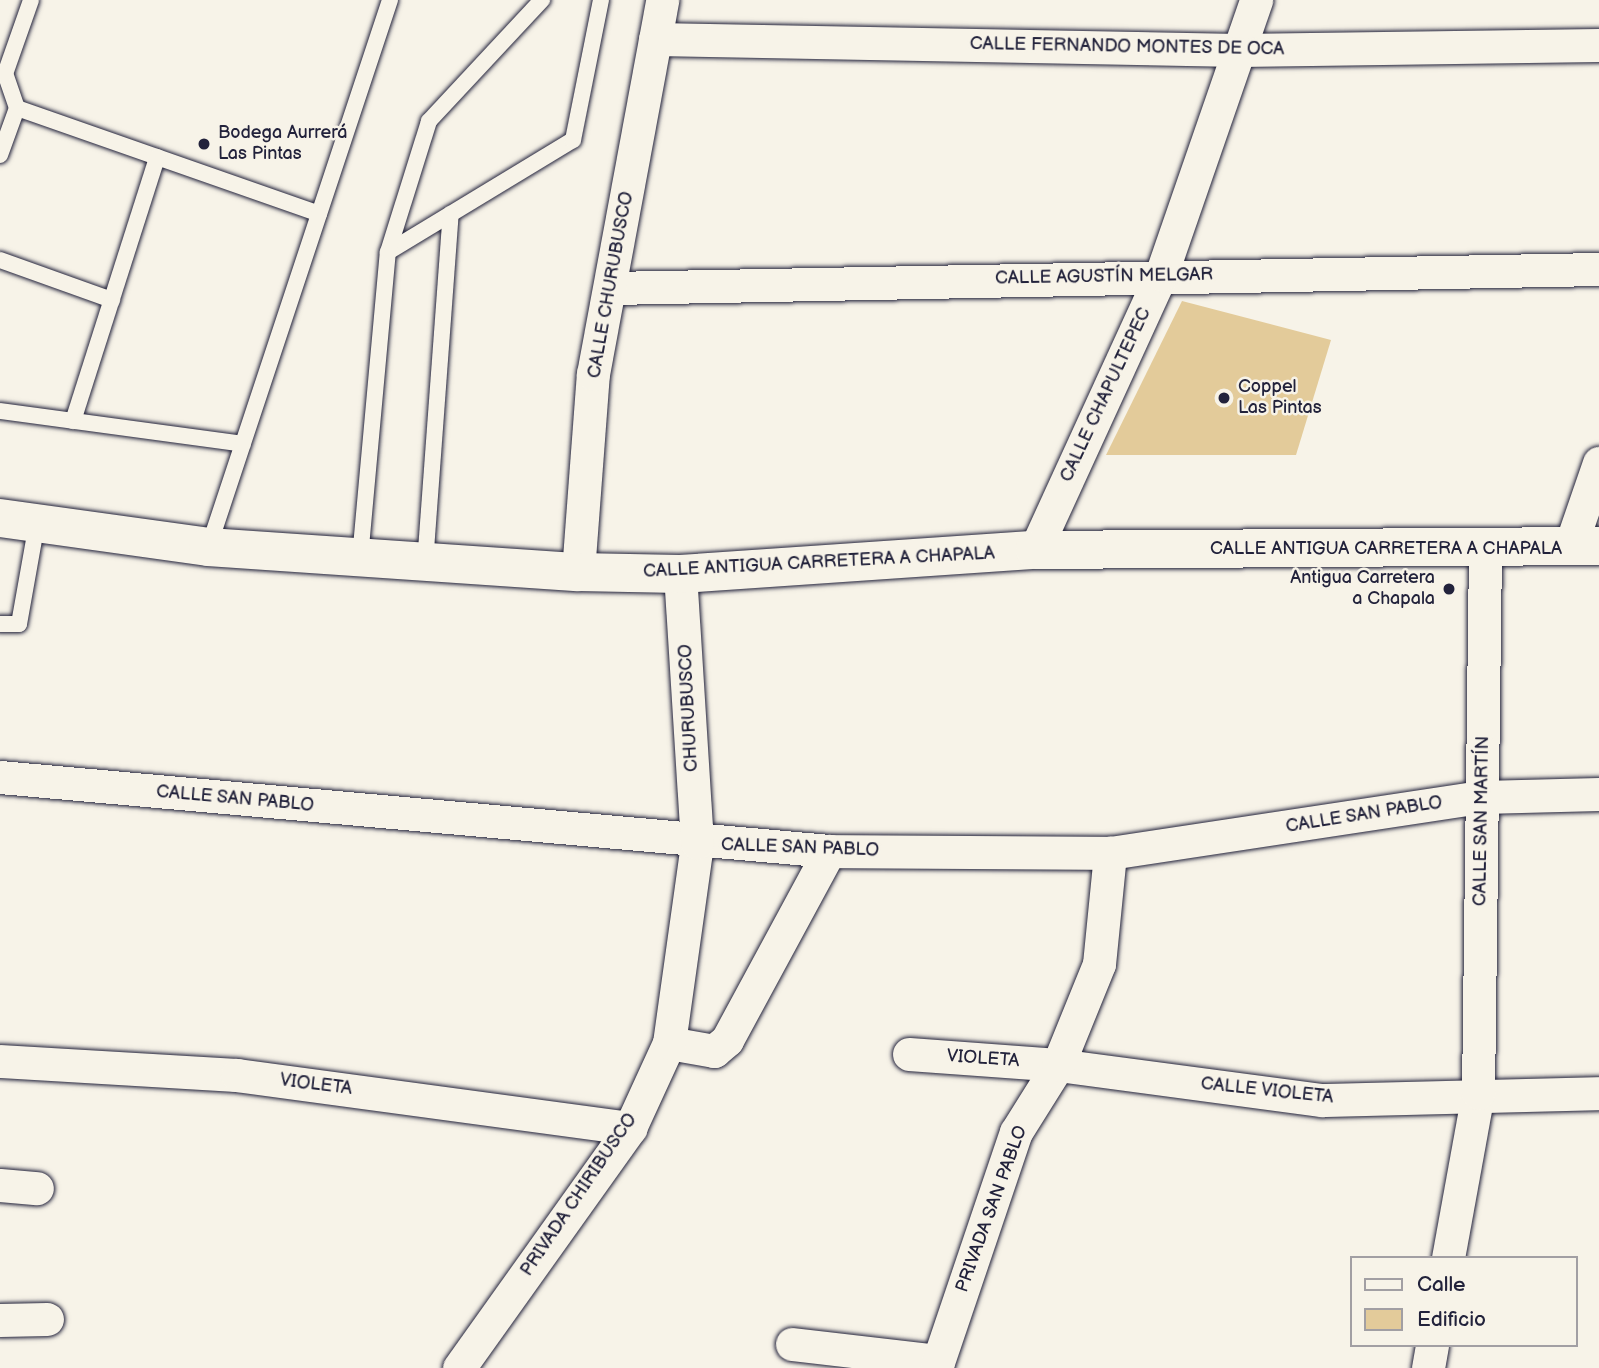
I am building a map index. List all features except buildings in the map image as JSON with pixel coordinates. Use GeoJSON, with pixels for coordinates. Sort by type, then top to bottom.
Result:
{"type":"FeatureCollection","features":[{"type":"Feature","properties":{"kind":"main road","name":"CALLE ANTIGUA CARRETERA A CHAPALA"},"geometry":{"type":"LineString","coordinates":[[18,520],[208,547],[425,564],[578,572],[680,573],[1035,550],[1485,550],[1584,547]]}},
{"type":"Feature","properties":{"kind":"street","name":"CALLE CHURUBUSCO"},"geometry":{"type":"LineString","coordinates":[[578,572],[593,374],[662,0]]}},
{"type":"Feature","properties":{"kind":"street","name":"CALLE CHAPULTEPEC"},"geometry":{"type":"LineString","coordinates":[[1035,550],[1161,275],[1256,0]]}},
{"type":"Feature","properties":{"kind":"street","name":"CALLE FERNANDO MONTES DE OCA"},"geometry":{"type":"LineString","coordinates":[[655,39],[1239,50],[1599,45]]}},
{"type":"Feature","properties":{"kind":"street","name":"CALLE AGUSTÍN MELGAR"},"geometry":{"type":"LineString","coordinates":[[610,288],[1161,275],[1599,269]]}},
{"type":"Feature","properties":{"kind":"street"},"geometry":{"type":"LineString","coordinates":[[1584,547],[1599,463]]}},
{"type":"Feature","properties":{"kind":"street","name":"CALLE SAN MARTÍN"},"geometry":{"type":"LineString","coordinates":[[1448,1256],[1478,1093],[1485,550]]}},
{"type":"Feature","properties":{"kind":"street","name":"CHURUBUSCO"},"geometry":{"type":"LineString","coordinates":[[680,573],[697,843]]}},
{"type":"Feature","properties":{"kind":"street","name":"CALLE SAN PABLO"},"geometry":{"type":"LineString","coordinates":[[0,777],[697,843],[829,851],[1110,853],[1482,797],[1599,794]]}},
{"type":"Feature","properties":{"kind":"street","name":"PRIVADA CHIRIBUSCO"},"geometry":{"type":"LineString","coordinates":[[459,1368],[630,1128],[669,1043],[697,843]]}},
{"type":"Feature","properties":{"kind":"street"},"geometry":{"type":"LineString","coordinates":[[669,1043],[713,1051],[727,1040],[829,851]]}},
{"type":"Feature","properties":{"kind":"street","name":"PRIVADA SAN PABLO"},"geometry":{"type":"LineString","coordinates":[[937,1364],[1016,1132],[1058,1065],[1100,964],[1110,853]]}},
{"type":"Feature","properties":{"kind":"street","name":"VIOLETA"},"geometry":{"type":"LineString","coordinates":[[909,1054],[1058,1065]]}},
{"type":"Feature","properties":{"kind":"street","name":"VIOLETA"},"geometry":{"type":"LineString","coordinates":[[0,1061],[237,1075],[630,1128]]}},
{"type":"Feature","properties":{"kind":"street","name":"CALLE VIOLETA"},"geometry":{"type":"LineString","coordinates":[[1058,1065],[1322,1100],[1478,1093],[1599,1093]]}},
{"type":"Feature","properties":{"kind":"street"},"geometry":{"type":"LineString","coordinates":[[0,1185],[37,1188]]}},
{"type":"Feature","properties":{"kind":"street"},"geometry":{"type":"LineString","coordinates":[[0,1320],[47,1320]]}},
{"type":"Feature","properties":{"kind":"street"},"geometry":{"type":"LineString","coordinates":[[792,1344],[937,1364]]}},
{"type":"Feature","properties":{"kind":"street"},"geometry":{"type":"LineString","coordinates":[[1428,1368],[1432,1347]]}},
{"type":"Feature","properties":{"kind":"lane"},"geometry":{"type":"LineString","coordinates":[[0,155],[17,108],[5,74],[31,0]]}},
{"type":"Feature","properties":{"kind":"lane"},"geometry":{"type":"LineString","coordinates":[[208,547],[390,0]]}},
{"type":"Feature","properties":{"kind":"lane"},"geometry":{"type":"LineString","coordinates":[[360,559],[388,252],[429,121],[542,0]]}},
{"type":"Feature","properties":{"kind":"lane"},"geometry":{"type":"LineString","coordinates":[[388,252],[573,139],[601,0]]}},
{"type":"Feature","properties":{"kind":"lane"},"geometry":{"type":"LineString","coordinates":[[17,108],[319,214]]}},
{"type":"Feature","properties":{"kind":"lane"},"geometry":{"type":"LineString","coordinates":[[73,421],[157,157]]}},
{"type":"Feature","properties":{"kind":"lane"},"geometry":{"type":"LineString","coordinates":[[425,564],[451,214]]}},
{"type":"Feature","properties":{"kind":"lane"},"geometry":{"type":"LineString","coordinates":[[0,260],[112,300]]}},
{"type":"Feature","properties":{"kind":"lane"},"geometry":{"type":"LineString","coordinates":[[0,411],[243,444]]}},
{"type":"Feature","properties":{"kind":"lane"},"geometry":{"type":"LineString","coordinates":[[0,624],[19,624],[18,520]]}},
{"type":"Feature","properties":{"kind":"place","name":"Bodega Aurrerá Las Pintas"},"geometry":{"type":"Point","coordinates":[204,144]}},
{"type":"Feature","properties":{"kind":"place","name":"Coppel Las Pintas"},"geometry":{"type":"Point","coordinates":[1224,398]}},
{"type":"Feature","properties":{"kind":"place","name":"Antigua Carretera a Chapala"},"geometry":{"type":"Point","coordinates":[1449,589]}}]}
